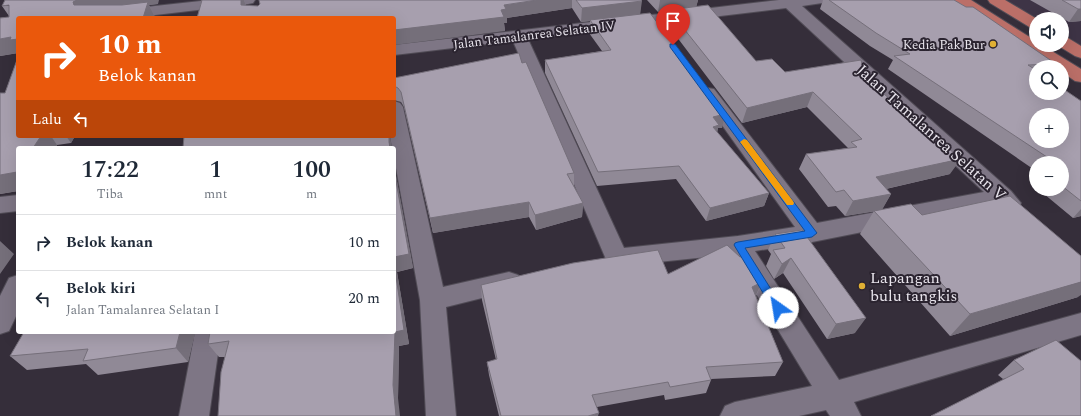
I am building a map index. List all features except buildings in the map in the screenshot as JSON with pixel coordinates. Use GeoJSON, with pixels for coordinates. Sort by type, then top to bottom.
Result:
{"type":"FeatureCollection","features":[{"type":"Feature","properties":{"kind":"main road"},"geometry":{"type":"LineString","coordinates":[[961,0],[1081,77]]}},
{"type":"Feature","properties":{"kind":"main road"},"geometry":{"type":"LineString","coordinates":[[995,0],[1029,21]]}},
{"type":"Feature","properties":{"kind":"main road"},"geometry":{"type":"LineString","coordinates":[[1069,45],[1081,53]]}},
{"type":"Feature","properties":{"kind":"street","name":"Jalan Tamalanrea Selatan IV"},"geometry":{"type":"LineString","coordinates":[[396,50],[518,35],[659,26],[788,2],[817,0]]}},
{"type":"Feature","properties":{"kind":"street","name":"Jalan Tamalanrea Selatan V"},"geometry":{"type":"LineString","coordinates":[[788,2],[1021,212]]}},
{"type":"Feature","properties":{"kind":"street"},"geometry":{"type":"LineString","coordinates":[[114,16],[253,4]]}},
{"type":"Feature","properties":{"kind":"street"},"geometry":{"type":"LineString","coordinates":[[641,5],[659,26]]}},
{"type":"Feature","properties":{"kind":"street"},"geometry":{"type":"LineString","coordinates":[[518,35],[616,257]]}},
{"type":"Feature","properties":{"kind":"street"},"geometry":{"type":"LineString","coordinates":[[696,76],[812,233]]}},
{"type":"Feature","properties":{"kind":"street"},"geometry":{"type":"LineString","coordinates":[[396,152],[433,300],[441,416]]}},
{"type":"Feature","properties":{"kind":"street"},"geometry":{"type":"LineString","coordinates":[[594,262],[616,257],[738,245],[812,233],[1003,196]]}},
{"type":"Feature","properties":{"kind":"street"},"geometry":{"type":"LineString","coordinates":[[0,205],[16,203]]}},
{"type":"Feature","properties":{"kind":"street"},"geometry":{"type":"LineString","coordinates":[[738,245],[839,406]]}},
{"type":"Feature","properties":{"kind":"street"},"geometry":{"type":"LineString","coordinates":[[433,300],[532,276]]}},
{"type":"Feature","properties":{"kind":"street"},"geometry":{"type":"LineString","coordinates":[[0,323],[16,289]]}},
{"type":"Feature","properties":{"kind":"street"},"geometry":{"type":"LineString","coordinates":[[736,416],[839,406],[1081,324]]}},
{"type":"Feature","properties":{"kind":"street"},"geometry":{"type":"LineString","coordinates":[[194,416],[208,334]]}},
{"type":"Feature","properties":{"kind":"shaded area"},"geometry":{"type":"Polygon","coordinates":[[[1006,0],[1073,0],[1081,4],[1081,45],[1069,37],[1069,12],[1029,12],[1029,14],[1006,0]]]}},
{"type":"Feature","properties":{"kind":"slow traffic"},"geometry":{"type":"LineString","coordinates":[[744,142],[790,203]]}},
{"type":"Feature","properties":{"kind":"place","name":"Kedia Pak Bur"},"geometry":{"type":"Point","coordinates":[993,44]}},
{"type":"Feature","properties":{"kind":"place","name":"Lapangan bulu tangkis"},"geometry":{"type":"Point","coordinates":[862,286]}},
{"type":"Feature","properties":{"kind":"route"},"geometry":{"type":"LineString","coordinates":[[673,45],[812,233],[738,245],[778,308]]}}]}
